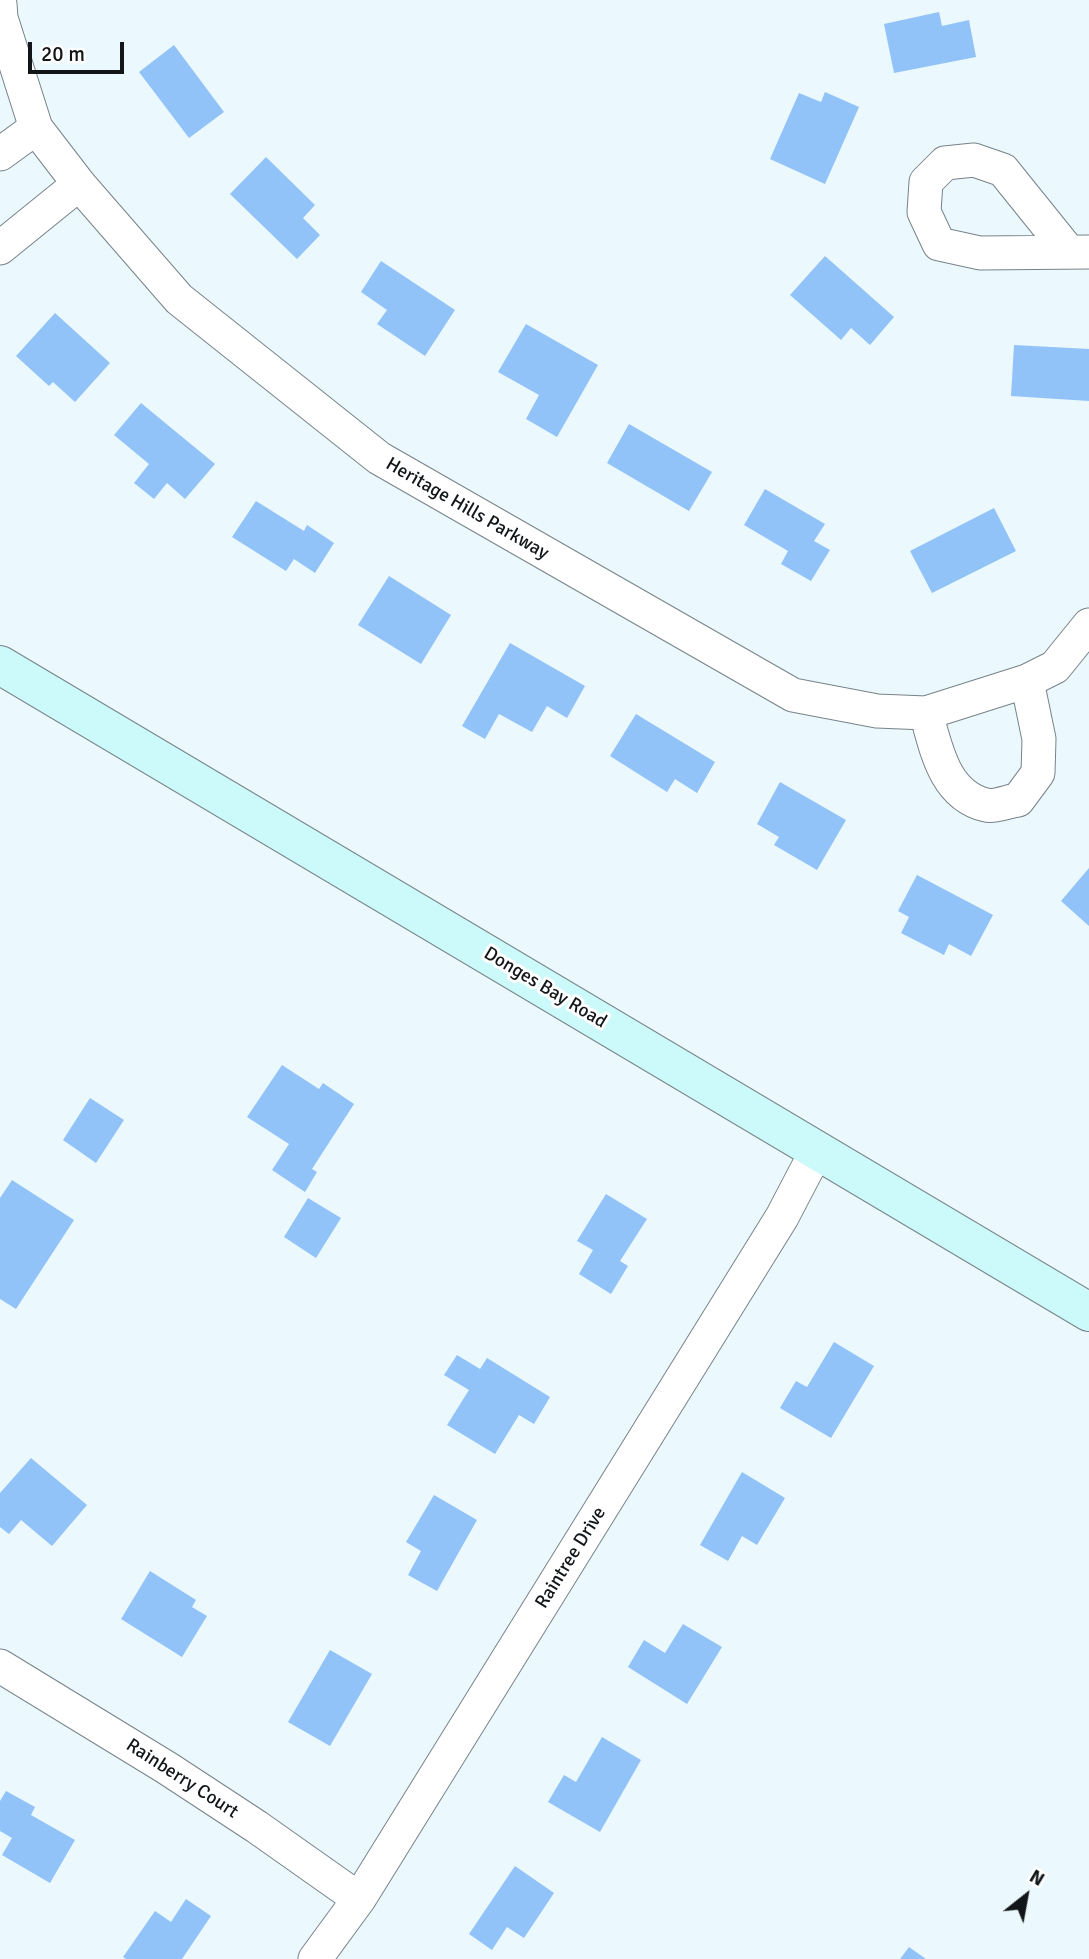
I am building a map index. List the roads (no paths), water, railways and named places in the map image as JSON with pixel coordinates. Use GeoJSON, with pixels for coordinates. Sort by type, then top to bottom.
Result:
{"type":"FeatureCollection","features":[{"type":"Feature","properties":{"kind":"street","name":"Heritage Hills Parkway"},"geometry":{"type":"LineString","coordinates":[[0,4],[1,18],[36,128],[79,184],[179,299],[379,458],[793,695],[877,711],[926,713],[1027,681],[1055,667],[1089,625]]}},
{"type":"Feature","properties":{"kind":"street"},"geometry":{"type":"LineString","coordinates":[[0,154],[36,128]]}},
{"type":"Feature","properties":{"kind":"street"},"geometry":{"type":"LineString","coordinates":[[0,248],[79,184]]}},
{"type":"Feature","properties":{"kind":"street","name":"Donges Bay Road"},"geometry":{"type":"LineString","coordinates":[[0,665],[1089,1312]]}},
{"type":"Feature","properties":{"kind":"street"},"geometry":{"type":"LineString","coordinates":[[926,713],[942,766],[957,790],[987,805],[1018,800],[1038,773],[1039,738],[1027,681]]}},
{"type":"Feature","properties":{"kind":"street","name":"Raintree Drive"},"geometry":{"type":"LineString","coordinates":[[315,1959],[359,1899],[782,1217],[817,1150]]}},
{"type":"Feature","properties":{"kind":"street","name":"Rainberry Court"},"geometry":{"type":"LineString","coordinates":[[0,1666],[167,1768],[359,1899]]}}]}
